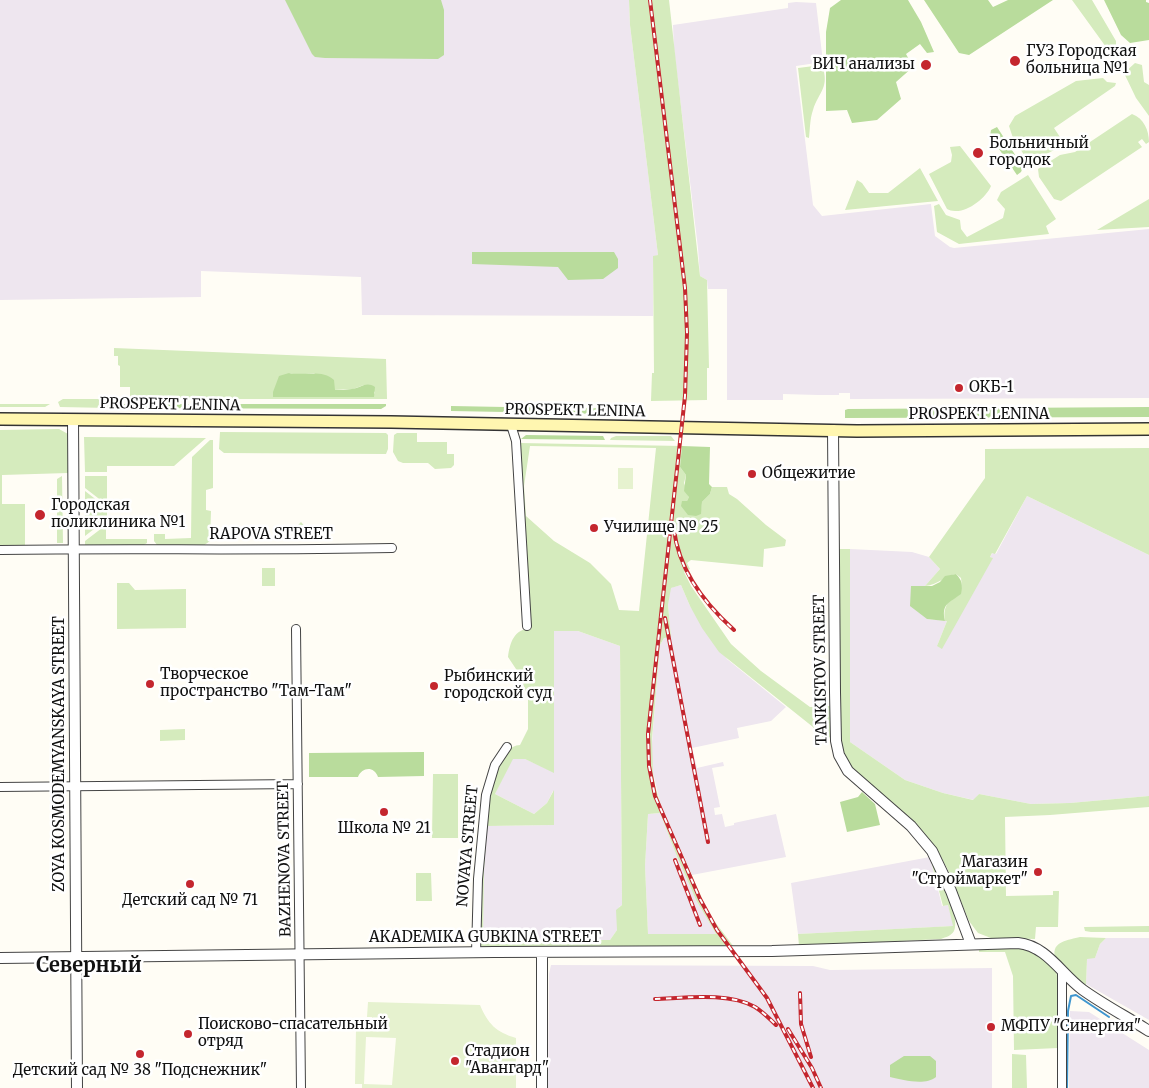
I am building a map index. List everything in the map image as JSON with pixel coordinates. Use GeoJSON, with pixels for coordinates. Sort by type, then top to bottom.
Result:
{"type":"FeatureCollection","features":[{"type":"Feature","properties":{"kind":"main road","name":"PROSPEKT LENINA"},"geometry":{"type":"LineString","coordinates":[[0,419],[511,424],[833,430],[1149,429]]}},
{"type":"Feature","properties":{"kind":"street","name":"ZOYA KOSMODEMYANSKAYA STREET"},"geometry":{"type":"LineString","coordinates":[[73,420],[77,1088]]}},
{"type":"Feature","properties":{"kind":"street"},"geometry":{"type":"LineString","coordinates":[[511,424],[516,441],[527,626]]}},
{"type":"Feature","properties":{"kind":"street","name":"TANKISTOV STREET"},"geometry":{"type":"LineString","coordinates":[[833,430],[836,741],[839,755],[848,772],[911,826],[932,851],[951,891],[971,944]]}},
{"type":"Feature","properties":{"kind":"street","name":"RAPOVA STREET"},"geometry":{"type":"LineString","coordinates":[[0,550],[392,548]]}},
{"type":"Feature","properties":{"kind":"street","name":"BAZHENOVA STREET"},"geometry":{"type":"LineString","coordinates":[[296,629],[301,1088]]}},
{"type":"Feature","properties":{"kind":"street","name":"NOVAYA STREET"},"geometry":{"type":"LineString","coordinates":[[476,953],[478,879],[486,795],[495,766],[507,747]]}},
{"type":"Feature","properties":{"kind":"street"},"geometry":{"type":"LineString","coordinates":[[0,787],[298,784]]}},
{"type":"Feature","properties":{"kind":"street"},"geometry":{"type":"LineString","coordinates":[[971,944],[1026,944],[1044,953],[1081,988],[1149,1031]]}},
{"type":"Feature","properties":{"kind":"street","name":"AKADEMIKA GUBKINA STREET"},"geometry":{"type":"LineString","coordinates":[[0,958],[299,954],[772,952],[971,944]]}},
{"type":"Feature","properties":{"kind":"street"},"geometry":{"type":"LineString","coordinates":[[542,953],[542,1088]]}},
{"type":"Feature","properties":{"kind":"street"},"geometry":{"type":"LineString","coordinates":[[1062,972],[1062,1088]]}},
{"type":"Feature","properties":{"kind":"shaded area"},"geometry":{"type":"Polygon","coordinates":[[[0,0],[629,0],[630,25],[658,255],[653,257],[653,316],[362,315],[361,277],[201,271],[201,297],[0,300],[0,0]]]}},
{"type":"Feature","properties":{"kind":"shaded area"},"geometry":{"type":"Polygon","coordinates":[[[788,3],[816,3],[823,62],[796,66],[813,205],[822,216],[931,204],[935,236],[954,248],[1149,229],[1149,398],[850,399],[850,393],[839,393],[839,395],[783,394],[783,400],[727,400],[727,289],[708,289],[707,280],[700,276],[674,49],[673,25],[788,8],[788,3]]]}},
{"type":"Feature","properties":{"kind":"shaded area"},"geometry":{"type":"Polygon","coordinates":[[[1027,496],[1149,555],[1149,796],[1070,803],[1031,804],[979,794],[974,800],[943,793],[905,780],[850,742],[850,549],[912,552],[929,557],[940,569],[925,586],[911,586],[927,619],[947,621],[937,646],[992,558],[990,557],[993,552],[996,554],[1027,496]]]}},
{"type":"Feature","properties":{"kind":"shaded area"},"geometry":{"type":"Polygon","coordinates":[[[681,585],[690,606],[727,659],[786,707],[771,721],[737,728],[739,738],[692,748],[697,768],[723,762],[724,766],[712,768],[720,807],[714,808],[715,815],[722,814],[725,827],[734,825],[734,823],[776,814],[786,857],[692,875],[660,803],[651,755],[660,645],[664,638],[671,637],[668,605],[670,588],[681,585]]]}},
{"type":"Feature","properties":{"kind":"shaded area"},"geometry":{"type":"Polygon","coordinates":[[[554,631],[578,631],[620,646],[622,905],[619,907],[618,912],[617,930],[610,940],[579,940],[579,942],[486,940],[483,936],[487,826],[554,825],[553,791],[547,803],[534,814],[495,794],[512,759],[525,759],[554,772],[554,631]]]}},
{"type":"Feature","properties":{"kind":"shaded area"},"geometry":{"type":"Polygon","coordinates":[[[660,813],[696,900],[716,934],[648,934],[645,866],[648,814],[660,813]]]}},
{"type":"Feature","properties":{"kind":"shaded area"},"geometry":{"type":"Polygon","coordinates":[[[930,857],[942,906],[948,905],[954,926],[798,934],[791,883],[930,857]]]}},
{"type":"Feature","properties":{"kind":"shaded area"},"geometry":{"type":"Polygon","coordinates":[[[1106,938],[1149,938],[1149,1020],[1086,984],[1087,958],[1095,958],[1100,944],[1106,938]]]}},
{"type":"Feature","properties":{"kind":"shaded area"},"geometry":{"type":"Polygon","coordinates":[[[551,965],[813,966],[830,970],[992,968],[992,1088],[548,1088],[549,974],[551,965]]]}},
{"type":"Feature","properties":{"kind":"shaded area"},"geometry":{"type":"Polygon","coordinates":[[[1070,1011],[1089,1012],[1149,1050],[1149,1088],[1069,1088],[1070,1011]]]}},
{"type":"Feature","properties":{"kind":"green space"},"geometry":{"type":"Polygon","coordinates":[[[285,0],[441,0],[444,10],[444,55],[438,59],[315,57],[285,0]]]}},
{"type":"Feature","properties":{"kind":"green space"},"geometry":{"type":"Polygon","coordinates":[[[629,0],[669,0],[700,276],[707,280],[709,368],[707,368],[707,400],[651,401],[652,373],[654,373],[653,256],[658,255],[630,25],[629,0]]]}},
{"type":"Feature","properties":{"kind":"green space"},"geometry":{"type":"Polygon","coordinates":[[[841,0],[908,0],[921,22],[934,52],[927,53],[920,44],[906,54],[913,67],[896,82],[901,99],[877,120],[852,123],[847,110],[826,111],[826,32],[830,8],[841,0]]]}},
{"type":"Feature","properties":{"kind":"green space"},"geometry":{"type":"Polygon","coordinates":[[[924,0],[988,0],[993,7],[1008,0],[1053,0],[969,55],[959,53],[924,0]]]}},
{"type":"Feature","properties":{"kind":"green space"},"geometry":{"type":"Polygon","coordinates":[[[1072,0],[1092,0],[1116,41],[1116,47],[1112,49],[1106,47],[1072,0]]]}},
{"type":"Feature","properties":{"kind":"green space"},"geometry":{"type":"Polygon","coordinates":[[[1104,0],[1146,0],[1149,3],[1149,40],[1130,43],[1121,35],[1104,0]]]}},
{"type":"Feature","properties":{"kind":"green space"},"geometry":{"type":"Polygon","coordinates":[[[1135,63],[1142,65],[1144,82],[1149,85],[1149,116],[1136,98],[1124,73],[1135,63]]]}},
{"type":"Feature","properties":{"kind":"green space"},"geometry":{"type":"Polygon","coordinates":[[[822,65],[825,79],[823,89],[812,113],[809,138],[806,137],[798,68],[822,65]]]}},
{"type":"Feature","properties":{"kind":"green space"},"geometry":{"type":"Polygon","coordinates":[[[1103,78],[1107,82],[1116,83],[1115,86],[1054,128],[1060,137],[1056,149],[1033,161],[1028,161],[1013,138],[1009,126],[1015,116],[1076,81],[1103,78]]]}},
{"type":"Feature","properties":{"kind":"green space"},"geometry":{"type":"Polygon","coordinates":[[[1132,114],[1145,125],[1149,142],[1146,144],[1142,139],[1138,142],[1142,147],[1061,201],[1054,199],[1039,177],[1038,169],[1060,155],[1075,152],[1132,114]]]}},
{"type":"Feature","properties":{"kind":"green space"},"geometry":{"type":"Polygon","coordinates":[[[997,127],[1023,167],[1017,175],[990,136],[991,130],[997,127]]]}},
{"type":"Feature","properties":{"kind":"green space"},"geometry":{"type":"Polygon","coordinates":[[[960,146],[991,186],[989,191],[971,207],[954,211],[947,209],[929,174],[951,162],[950,147],[960,146]]]}},
{"type":"Feature","properties":{"kind":"green space"},"geometry":{"type":"Polygon","coordinates":[[[920,168],[938,201],[845,210],[857,180],[862,183],[869,193],[888,193],[920,168]]]}},
{"type":"Feature","properties":{"kind":"green space"},"geometry":{"type":"Polygon","coordinates":[[[1028,175],[1056,219],[1046,226],[1049,234],[959,244],[937,232],[934,206],[939,204],[946,215],[960,220],[961,229],[967,237],[1003,218],[1005,209],[997,200],[1001,192],[1028,175]]]}},
{"type":"Feature","properties":{"kind":"green space"},"geometry":{"type":"Polygon","coordinates":[[[1149,199],[1149,227],[1097,230],[1149,199]]]}},
{"type":"Feature","properties":{"kind":"green space"},"geometry":{"type":"Polygon","coordinates":[[[472,252],[614,252],[618,259],[618,268],[603,279],[568,280],[558,267],[472,264],[472,252]]]}},
{"type":"Feature","properties":{"kind":"green space"},"geometry":{"type":"Polygon","coordinates":[[[114,348],[386,359],[387,399],[130,399],[130,387],[120,387],[120,366],[118,365],[118,356],[114,356],[114,348]],[[289,373],[273,397],[373,397],[375,392],[364,385],[353,389],[334,390],[314,373],[298,375],[289,373]]]}},
{"type":"Feature","properties":{"kind":"green space"},"geometry":{"type":"Polygon","coordinates":[[[289,373],[324,375],[334,380],[335,390],[372,385],[375,387],[374,397],[273,397],[279,376],[289,373]]]}},
{"type":"Feature","properties":{"kind":"green space"},"geometry":{"type":"Polygon","coordinates":[[[63,399],[112,399],[115,403],[110,408],[60,407],[58,402],[63,399]]]}},
{"type":"Feature","properties":{"kind":"green space"},"geometry":{"type":"Polygon","coordinates":[[[0,404],[50,404],[45,407],[0,407],[0,404]]]}},
{"type":"Feature","properties":{"kind":"green space"},"geometry":{"type":"Polygon","coordinates":[[[120,404],[386,404],[386,406],[381,409],[124,408],[120,404]]]}},
{"type":"Feature","properties":{"kind":"green space"},"geometry":{"type":"Polygon","coordinates":[[[451,406],[505,407],[505,412],[451,411],[451,406]]]}},
{"type":"Feature","properties":{"kind":"green space"},"geometry":{"type":"Polygon","coordinates":[[[510,407],[645,409],[645,415],[509,412],[510,407]]]}},
{"type":"Feature","properties":{"kind":"green space"},"geometry":{"type":"Polygon","coordinates":[[[1149,407],[1149,417],[845,418],[845,410],[848,409],[1149,407]]]}},
{"type":"Feature","properties":{"kind":"green space"},"geometry":{"type":"Polygon","coordinates":[[[59,429],[68,434],[70,471],[68,473],[2,475],[2,504],[25,504],[25,547],[0,547],[0,430],[59,429]]]}},
{"type":"Feature","properties":{"kind":"green space"},"geometry":{"type":"Polygon","coordinates":[[[220,432],[386,433],[388,435],[388,449],[386,454],[224,453],[219,449],[220,432]]]}},
{"type":"Feature","properties":{"kind":"green space"},"geometry":{"type":"Polygon","coordinates":[[[397,433],[417,433],[417,442],[447,442],[447,454],[454,454],[454,465],[451,468],[435,469],[428,463],[403,463],[398,461],[393,452],[394,435],[397,433]]]}},
{"type":"Feature","properties":{"kind":"green space"},"geometry":{"type":"Polygon","coordinates":[[[526,435],[603,436],[605,440],[521,439],[526,435]]]}},
{"type":"Feature","properties":{"kind":"green space"},"geometry":{"type":"Polygon","coordinates":[[[616,436],[671,436],[675,441],[610,440],[616,436]]]}},
{"type":"Feature","properties":{"kind":"green space"},"geometry":{"type":"Polygon","coordinates":[[[84,437],[206,438],[174,466],[107,466],[107,472],[85,472],[84,437]]]}},
{"type":"Feature","properties":{"kind":"green space"},"geometry":{"type":"Polygon","coordinates":[[[210,440],[213,440],[213,488],[206,490],[206,510],[211,511],[210,541],[203,546],[157,545],[154,541],[154,534],[165,534],[165,539],[191,538],[192,457],[210,440]]]}},
{"type":"Feature","properties":{"kind":"green space"},"geometry":{"type":"Polygon","coordinates":[[[520,443],[682,446],[680,467],[686,475],[684,483],[689,497],[687,501],[701,510],[702,502],[710,494],[712,487],[727,487],[729,494],[786,540],[785,546],[764,549],[763,567],[691,560],[687,563],[690,569],[684,572],[691,586],[731,644],[761,671],[810,707],[831,706],[832,739],[829,737],[825,739],[813,730],[813,727],[719,652],[702,628],[681,585],[671,588],[668,605],[671,637],[664,638],[660,645],[652,739],[655,785],[660,803],[709,914],[734,947],[479,947],[484,835],[489,801],[496,773],[507,753],[520,745],[528,729],[528,698],[520,675],[508,657],[512,642],[517,634],[530,628],[520,443]],[[530,446],[524,486],[526,516],[554,541],[590,563],[611,584],[619,610],[639,611],[656,448],[530,446]],[[554,631],[554,773],[525,759],[513,759],[495,794],[534,814],[547,803],[554,790],[554,825],[487,826],[483,936],[486,940],[578,942],[579,940],[610,940],[617,930],[616,910],[622,905],[620,646],[578,631],[554,631]],[[660,813],[648,814],[645,866],[648,934],[716,934],[696,900],[660,813]]]}},
{"type":"Feature","properties":{"kind":"green space"},"geometry":{"type":"Polygon","coordinates":[[[682,446],[710,447],[709,484],[712,487],[710,494],[702,502],[701,514],[696,516],[688,515],[681,506],[682,501],[687,501],[689,497],[684,491],[686,475],[680,467],[682,446]]]}},
{"type":"Feature","properties":{"kind":"green space"},"geometry":{"type":"Polygon","coordinates":[[[1149,448],[1149,555],[1027,496],[995,554],[992,553],[990,557],[993,558],[942,649],[937,646],[947,621],[945,621],[944,615],[946,606],[962,587],[961,578],[956,574],[925,586],[940,569],[929,557],[985,478],[985,449],[1149,448]]]}},
{"type":"Feature","properties":{"kind":"green space"},"geometry":{"type":"Polygon","coordinates":[[[618,468],[633,468],[633,489],[618,489],[618,468]]]}},
{"type":"Feature","properties":{"kind":"green space"},"geometry":{"type":"Polygon","coordinates":[[[62,476],[63,543],[57,543],[57,479],[62,476]]]}},
{"type":"Feature","properties":{"kind":"green space"},"geometry":{"type":"Polygon","coordinates":[[[85,476],[107,476],[107,505],[85,488],[85,476]]]}},
{"type":"Feature","properties":{"kind":"green space"},"geometry":{"type":"Polygon","coordinates":[[[85,491],[107,508],[107,519],[85,536],[85,491]]]}},
{"type":"Feature","properties":{"kind":"green space"},"geometry":{"type":"Polygon","coordinates":[[[301,522],[308,530],[308,538],[295,538],[294,529],[301,522]]]}},
{"type":"Feature","properties":{"kind":"green space"},"geometry":{"type":"Polygon","coordinates":[[[106,527],[106,539],[147,539],[147,543],[142,546],[85,546],[85,541],[106,527]]]}},
{"type":"Feature","properties":{"kind":"green space"},"geometry":{"type":"Polygon","coordinates":[[[838,549],[850,549],[850,742],[905,780],[943,793],[973,800],[979,794],[1031,804],[1070,803],[1149,796],[1149,807],[1005,817],[1006,896],[1053,895],[1053,891],[1059,891],[1058,927],[1036,927],[1035,939],[991,938],[978,933],[969,921],[948,870],[936,848],[917,826],[851,770],[841,748],[838,549]]]}},
{"type":"Feature","properties":{"kind":"green space"},"geometry":{"type":"Polygon","coordinates":[[[262,568],[275,568],[275,586],[262,586],[262,568]]]}},
{"type":"Feature","properties":{"kind":"green space"},"geometry":{"type":"Polygon","coordinates":[[[956,574],[962,583],[961,594],[945,607],[945,621],[927,619],[910,606],[911,586],[932,586],[940,582],[945,576],[956,574]]]}},
{"type":"Feature","properties":{"kind":"green space"},"geometry":{"type":"Polygon","coordinates":[[[117,583],[129,583],[135,590],[186,589],[186,628],[117,629],[117,583]]]}},
{"type":"Feature","properties":{"kind":"green space"},"geometry":{"type":"Polygon","coordinates":[[[185,729],[185,740],[160,741],[160,730],[185,729]]]}},
{"type":"Feature","properties":{"kind":"green space"},"geometry":{"type":"Polygon","coordinates":[[[424,752],[424,776],[378,777],[374,771],[368,769],[362,771],[358,777],[309,777],[309,753],[424,752]]]}},
{"type":"Feature","properties":{"kind":"green space"},"geometry":{"type":"Polygon","coordinates":[[[433,774],[458,774],[458,838],[432,838],[433,774]]]}},
{"type":"Feature","properties":{"kind":"green space"},"geometry":{"type":"Polygon","coordinates":[[[862,792],[875,804],[880,825],[847,832],[840,802],[858,797],[862,792]]]}},
{"type":"Feature","properties":{"kind":"green space"},"geometry":{"type":"Polygon","coordinates":[[[930,857],[939,872],[952,905],[955,924],[954,931],[950,935],[941,939],[799,946],[798,934],[953,926],[948,905],[943,906],[930,857]]]}},
{"type":"Feature","properties":{"kind":"green space"},"geometry":{"type":"Polygon","coordinates":[[[416,873],[431,873],[432,901],[416,901],[416,873]]]}},
{"type":"Feature","properties":{"kind":"green space"},"geometry":{"type":"Polygon","coordinates":[[[1149,926],[1149,932],[1091,932],[1085,931],[1084,927],[1149,926]]]}},
{"type":"Feature","properties":{"kind":"green space"},"geometry":{"type":"Polygon","coordinates":[[[1080,937],[1106,938],[1100,944],[1095,958],[1087,959],[1086,984],[1083,987],[1055,957],[1054,952],[1058,944],[1080,937]]]}},
{"type":"Feature","properties":{"kind":"green space"},"geometry":{"type":"Polygon","coordinates":[[[979,948],[1025,948],[1045,960],[1056,971],[1059,985],[1057,996],[1058,1048],[1014,1050],[1013,976],[1005,952],[979,952],[979,948]]]}},
{"type":"Feature","properties":{"kind":"green space","name":"Стадион \"Авангард\""},"geometry":{"type":"Polygon","coordinates":[[[368,1002],[480,1005],[486,1017],[498,1030],[516,1038],[516,1088],[362,1088],[362,1084],[355,1084],[356,1028],[366,1029],[366,1019],[372,1019],[372,1017],[367,1017],[368,1002]],[[366,1037],[364,1084],[392,1085],[396,1038],[366,1037]]]}},
{"type":"Feature","properties":{"kind":"green space"},"geometry":{"type":"Polygon","coordinates":[[[1012,1054],[1026,1055],[1027,1088],[1012,1088],[1012,1054]]]}},
{"type":"Feature","properties":{"kind":"green space"},"geometry":{"type":"Polygon","coordinates":[[[904,1056],[930,1056],[936,1061],[936,1077],[920,1082],[890,1077],[890,1065],[904,1056]]]}},
{"type":"Feature","properties":{"kind":"waterway"},"geometry":{"type":"LineString","coordinates":[[1067,1088],[1068,1011],[1071,996],[1076,995],[1109,1017]]}},
{"type":"Feature","properties":{"kind":"railway"},"geometry":{"type":"LineString","coordinates":[[650,0],[685,288],[687,333],[685,396],[648,734],[649,766],[655,796],[700,899],[717,930],[767,998],[813,1088]]}},
{"type":"Feature","properties":{"kind":"railway"},"geometry":{"type":"LineString","coordinates":[[674,530],[681,559],[687,573],[703,597],[734,630]]}},
{"type":"Feature","properties":{"kind":"railway"},"geometry":{"type":"LineString","coordinates":[[665,618],[708,842]]}},
{"type":"Feature","properties":{"kind":"railway"},"geometry":{"type":"LineString","coordinates":[[675,860],[700,925]]}},
{"type":"Feature","properties":{"kind":"railway"},"geometry":{"type":"LineString","coordinates":[[800,993],[801,1024],[811,1057]]}},
{"type":"Feature","properties":{"kind":"railway"},"geometry":{"type":"LineString","coordinates":[[655,999],[693,997],[733,999],[755,1007],[776,1025]]}},
{"type":"Feature","properties":{"kind":"railway"},"geometry":{"type":"LineString","coordinates":[[788,1029],[812,1068],[821,1088]]}},
{"type":"Feature","properties":{"kind":"place","name":"ГУЗ Городская больница №1"},"geometry":{"type":"Point","coordinates":[1015,61]}},
{"type":"Feature","properties":{"kind":"place","name":"ВИЧ анализы"},"geometry":{"type":"Point","coordinates":[926,65]}},
{"type":"Feature","properties":{"kind":"place","name":"Больничный городок"},"geometry":{"type":"Point","coordinates":[978,153]}},
{"type":"Feature","properties":{"kind":"place","name":"ОКБ-1"},"geometry":{"type":"Point","coordinates":[959,388]}},
{"type":"Feature","properties":{"kind":"place","name":"Общежитие"},"geometry":{"type":"Point","coordinates":[752,474]}},
{"type":"Feature","properties":{"kind":"place","name":"Городская поликлиника №1"},"geometry":{"type":"Point","coordinates":[40,515]}},
{"type":"Feature","properties":{"kind":"place","name":"Училище № 25"},"geometry":{"type":"Point","coordinates":[594,528]}},
{"type":"Feature","properties":{"kind":"place","name":"Творческое пространство \"Там-Там\""},"geometry":{"type":"Point","coordinates":[150,684]}},
{"type":"Feature","properties":{"kind":"place","name":"Рыбинский городской суд"},"geometry":{"type":"Point","coordinates":[434,686]}},
{"type":"Feature","properties":{"kind":"place","name":"Школа № 21"},"geometry":{"type":"Point","coordinates":[384,812]}},
{"type":"Feature","properties":{"kind":"place","name":"Магазин \"Строймаркет\""},"geometry":{"type":"Point","coordinates":[1038,872]}},
{"type":"Feature","properties":{"kind":"place","name":"Детский сад № 71"},"geometry":{"type":"Point","coordinates":[190,884]}},
{"type":"Feature","properties":{"kind":"place","name":"МФПУ \"Синергия\""},"geometry":{"type":"Point","coordinates":[991,1027]}},
{"type":"Feature","properties":{"kind":"place","name":"Поисково-спасательный отряд"},"geometry":{"type":"Point","coordinates":[188,1034]}},
{"type":"Feature","properties":{"kind":"place","name":"Детский сад № 38 \"Подснежник\""},"geometry":{"type":"Point","coordinates":[140,1054]}},
{"type":"Feature","properties":{"kind":"place","name":"Стадион \"Авангард\""},"geometry":{"type":"Point","coordinates":[455,1061]}},
{"type":"Feature","properties":{"kind":"district","name":"Северный"},"geometry":{"type":"Point","coordinates":[89,966]}}]}
